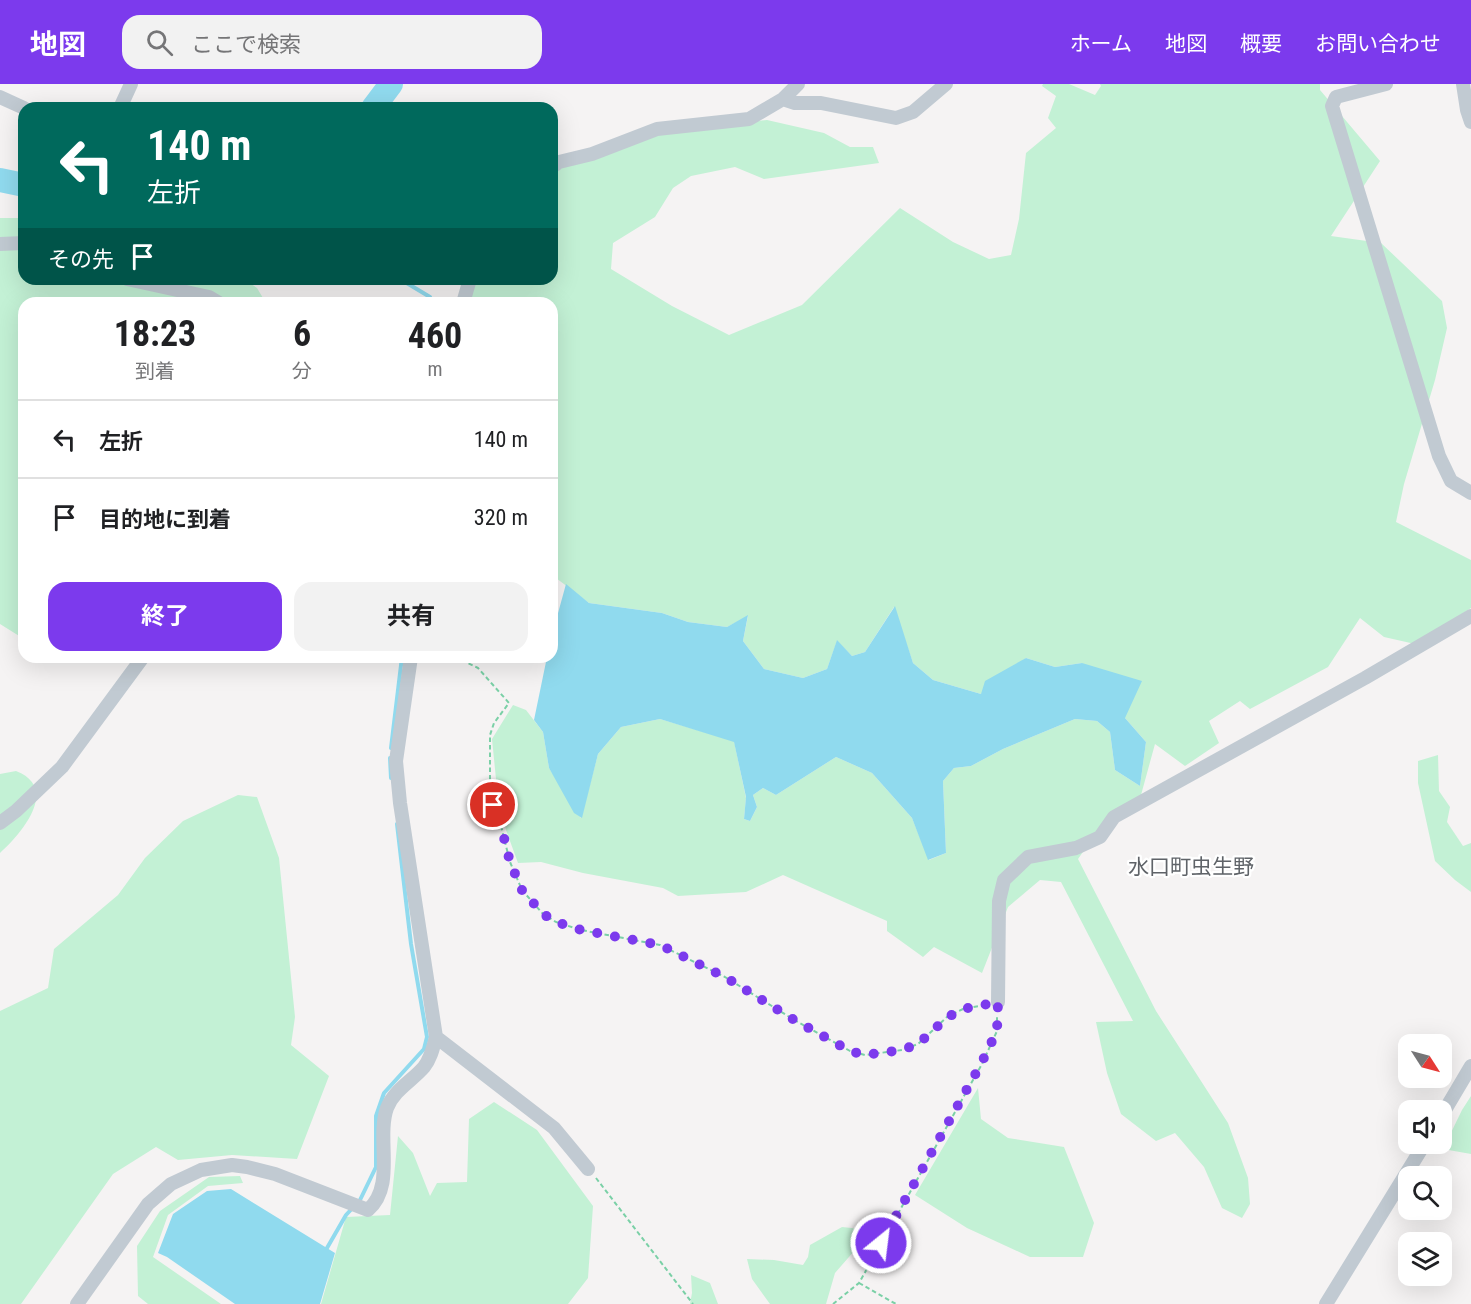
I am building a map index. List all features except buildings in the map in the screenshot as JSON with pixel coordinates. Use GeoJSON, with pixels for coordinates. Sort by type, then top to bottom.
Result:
{"type":"FeatureCollection","features":[{"type":"Feature","properties":{"kind":"street"},"geometry":{"type":"LineString","coordinates":[[123,102],[131,84]]}},
{"type":"Feature","properties":{"kind":"street"},"geometry":{"type":"LineString","coordinates":[[558,163],[592,154],[657,129],[749,118],[783,99],[798,84]]}},
{"type":"Feature","properties":{"kind":"street"},"geometry":{"type":"LineString","coordinates":[[783,99],[795,103],[820,104],[896,118],[913,112],[946,84]]}},
{"type":"Feature","properties":{"kind":"street"},"geometry":{"type":"LineString","coordinates":[[1386,84],[1336,98],[1332,106],[1439,456],[1451,482],[1471,493]]}},
{"type":"Feature","properties":{"kind":"street"},"geometry":{"type":"LineString","coordinates":[[1463,84],[1471,122]]}},
{"type":"Feature","properties":{"kind":"street"},"geometry":{"type":"LineString","coordinates":[[0,98],[18,106]]}},
{"type":"Feature","properties":{"kind":"street"},"geometry":{"type":"LineString","coordinates":[[0,244],[18,243]]}},
{"type":"Feature","properties":{"kind":"street"},"geometry":{"type":"LineString","coordinates":[[154,285],[208,297]]}},
{"type":"Feature","properties":{"kind":"street"},"geometry":{"type":"LineString","coordinates":[[998,1002],[999,901],[1004,880],[1028,857],[1076,848],[1100,837],[1114,817],[1365,678],[1471,616]]}},
{"type":"Feature","properties":{"kind":"street"},"geometry":{"type":"LineString","coordinates":[[0,823],[62,768],[139,663]]}},
{"type":"Feature","properties":{"kind":"street"},"geometry":{"type":"LineString","coordinates":[[77,1304],[148,1204],[171,1184],[201,1170],[232,1165],[247,1167],[275,1174],[364,1208],[368,1209],[376,1203],[384,1173],[384,1120],[387,1108],[394,1096],[423,1067],[432,1054],[436,1037],[400,803],[396,761],[410,663]]}},
{"type":"Feature","properties":{"kind":"street"},"geometry":{"type":"LineString","coordinates":[[436,1037],[554,1128],[588,1169]]}},
{"type":"Feature","properties":{"kind":"street"},"geometry":{"type":"LineString","coordinates":[[1451,1100],[1471,1066]]}},
{"type":"Feature","properties":{"kind":"street"},"geometry":{"type":"LineString","coordinates":[[1326,1304],[1418,1154]]}},
{"type":"Feature","properties":{"kind":"path"},"geometry":{"type":"LineString","coordinates":[[468,663],[478,668],[509,702],[494,723],[490,735],[490,783],[493,805],[500,822],[510,862],[522,890],[543,914],[556,922],[581,930],[660,945],[725,977],[850,1051],[865,1055],[902,1050],[918,1044],[948,1017],[963,1009],[998,1002],[997,1031],[981,1064],[859,1283],[833,1304]]}},
{"type":"Feature","properties":{"kind":"path"},"geometry":{"type":"LineString","coordinates":[[588,1169],[693,1304]]}},
{"type":"Feature","properties":{"kind":"path"},"geometry":{"type":"LineString","coordinates":[[859,1283],[896,1304]]}},
{"type":"Feature","properties":{"kind":"green space"},"geometry":{"type":"Polygon","coordinates":[[[1043,84],[1069,84],[1095,95],[1100,84],[1320,84],[1320,90],[1380,161],[1331,236],[1381,243],[1442,301],[1447,328],[1435,380],[1404,484],[1396,522],[1471,560],[1471,608],[1415,644],[1384,637],[1360,618],[1328,667],[1250,709],[1240,701],[1209,721],[1219,743],[1185,766],[1155,744],[1141,795],[1106,819],[1078,859],[1156,1011],[1228,1123],[1248,1178],[1250,1204],[1242,1218],[1222,1208],[1204,1167],[1175,1133],[1156,1141],[1121,1114],[1107,1073],[1096,1022],[1133,1021],[1061,882],[1040,880],[1008,907],[982,973],[934,947],[923,957],[887,931],[887,921],[783,875],[746,892],[678,896],[663,888],[583,873],[541,862],[518,863],[498,799],[492,739],[513,705],[526,710],[543,732],[549,768],[581,818],[598,754],[621,727],[660,719],[734,741],[746,798],[744,819],[750,821],[757,807],[753,795],[763,788],[776,795],[836,757],[872,773],[912,818],[929,860],[946,853],[943,781],[954,768],[971,766],[1003,749],[1075,719],[1097,721],[1110,732],[1115,770],[1140,786],[1146,742],[1082,663],[1055,667],[1026,658],[981,694],[933,680],[913,663],[894,607],[865,652],[852,656],[837,641],[827,669],[803,678],[764,669],[743,641],[748,616],[727,627],[688,622],[662,613],[589,603],[558,580],[558,297],[470,297],[473,285],[558,285],[558,171],[560,167],[669,131],[767,120],[824,133],[850,147],[873,147],[879,163],[764,179],[735,167],[691,176],[673,188],[655,217],[613,243],[611,269],[672,306],[729,335],[802,305],[900,208],[953,242],[989,259],[1011,255],[1019,219],[1026,153],[1056,128],[1048,118],[1056,96],[1042,86],[1043,84]]]}},
{"type":"Feature","properties":{"kind":"green space"},"geometry":{"type":"Polygon","coordinates":[[[0,218],[18,218],[18,285],[253,285],[257,288],[262,297],[18,297],[18,635],[0,624],[0,218]]]}},
{"type":"Feature","properties":{"kind":"green space"},"geometry":{"type":"Polygon","coordinates":[[[1438,755],[1439,791],[1450,807],[1447,822],[1463,846],[1471,843],[1471,892],[1435,861],[1418,783],[1418,761],[1438,755]]]}},
{"type":"Feature","properties":{"kind":"green space"},"geometry":{"type":"Polygon","coordinates":[[[16,771],[29,779],[35,788],[36,799],[33,811],[26,823],[0,853],[0,774],[16,771]]]}},
{"type":"Feature","properties":{"kind":"green space"},"geometry":{"type":"Polygon","coordinates":[[[238,795],[257,797],[279,858],[295,1017],[291,1045],[329,1076],[297,1159],[232,1155],[178,1160],[156,1147],[113,1174],[21,1304],[0,1304],[0,1011],[48,988],[54,949],[118,895],[145,858],[183,821],[238,795]]]}},
{"type":"Feature","properties":{"kind":"green space"},"geometry":{"type":"Polygon","coordinates":[[[978,1088],[981,1119],[1008,1138],[1064,1147],[1094,1223],[1083,1257],[1030,1257],[967,1228],[915,1195],[978,1088]]]}},
{"type":"Feature","properties":{"kind":"green space"},"geometry":{"type":"Polygon","coordinates":[[[1471,1096],[1471,1154],[1452,1151],[1452,1131],[1471,1096]]]}},
{"type":"Feature","properties":{"kind":"green space"},"geometry":{"type":"Polygon","coordinates":[[[494,1102],[537,1130],[593,1206],[588,1278],[568,1304],[321,1304],[346,1217],[390,1215],[398,1136],[413,1153],[430,1196],[437,1183],[467,1182],[469,1119],[494,1102]]]}},
{"type":"Feature","properties":{"kind":"green space"},"geometry":{"type":"Polygon","coordinates":[[[240,1176],[243,1183],[208,1186],[168,1215],[153,1257],[221,1304],[148,1304],[138,1296],[137,1246],[160,1211],[209,1177],[240,1176]]]}},
{"type":"Feature","properties":{"kind":"green space"},"geometry":{"type":"Polygon","coordinates":[[[842,1227],[861,1229],[862,1242],[835,1273],[826,1304],[770,1304],[752,1279],[747,1259],[774,1260],[803,1265],[808,1257],[810,1245],[842,1227]]]}},
{"type":"Feature","properties":{"kind":"green space"},"geometry":{"type":"Polygon","coordinates":[[[691,1275],[710,1283],[718,1304],[690,1304],[691,1275]]]}},
{"type":"Feature","properties":{"kind":"water"},"geometry":{"type":"Polygon","coordinates":[[[566,584],[589,603],[662,613],[688,622],[727,627],[748,615],[743,641],[764,669],[803,678],[827,669],[837,640],[852,656],[865,652],[895,606],[913,663],[933,680],[981,694],[985,681],[1026,658],[1055,667],[1082,663],[1142,681],[1125,718],[1146,742],[1140,786],[1115,770],[1110,732],[1097,721],[1075,719],[1003,749],[971,766],[954,768],[943,781],[946,853],[928,860],[912,818],[872,773],[836,757],[776,795],[763,788],[753,795],[757,807],[750,821],[744,819],[746,797],[734,742],[660,719],[621,727],[598,754],[582,818],[574,813],[549,768],[543,732],[534,720],[546,663],[558,663],[558,613],[566,584]]]}},
{"type":"Feature","properties":{"kind":"water"},"geometry":{"type":"Polygon","coordinates":[[[231,1189],[335,1253],[320,1304],[235,1304],[158,1253],[173,1214],[207,1191],[231,1189]]]}},
{"type":"Feature","properties":{"kind":"waterway"},"geometry":{"type":"LineString","coordinates":[[378,102],[391,84]]}},
{"type":"Feature","properties":{"kind":"waterway"},"geometry":{"type":"LineString","coordinates":[[0,180],[18,184]]}},
{"type":"Feature","properties":{"kind":"waterway"},"geometry":{"type":"LineString","coordinates":[[410,285],[430,297]]}},
{"type":"Feature","properties":{"kind":"waterway"},"geometry":{"type":"LineString","coordinates":[[391,748],[401,663]]}},
{"type":"Feature","properties":{"kind":"waterway"},"geometry":{"type":"LineString","coordinates":[[390,758],[391,778]]}},
{"type":"Feature","properties":{"kind":"waterway"},"geometry":{"type":"LineString","coordinates":[[327,1248],[346,1215],[360,1200],[376,1167],[376,1116],[384,1093],[424,1049],[427,1037],[411,944],[397,824]]}},
{"type":"Feature","properties":{"kind":"district","name":"水口町虫生野"},"geometry":{"type":"Point","coordinates":[1191,867]}},
{"type":"Feature","properties":{"kind":"route"},"geometry":{"type":"LineString","coordinates":[[493,805],[500,822],[510,862],[522,890],[543,914],[556,922],[581,930],[660,945],[725,977],[850,1051],[865,1055],[902,1050],[918,1044],[948,1017],[963,1009],[998,1002],[997,1031],[981,1064],[881,1243]]}}]}
